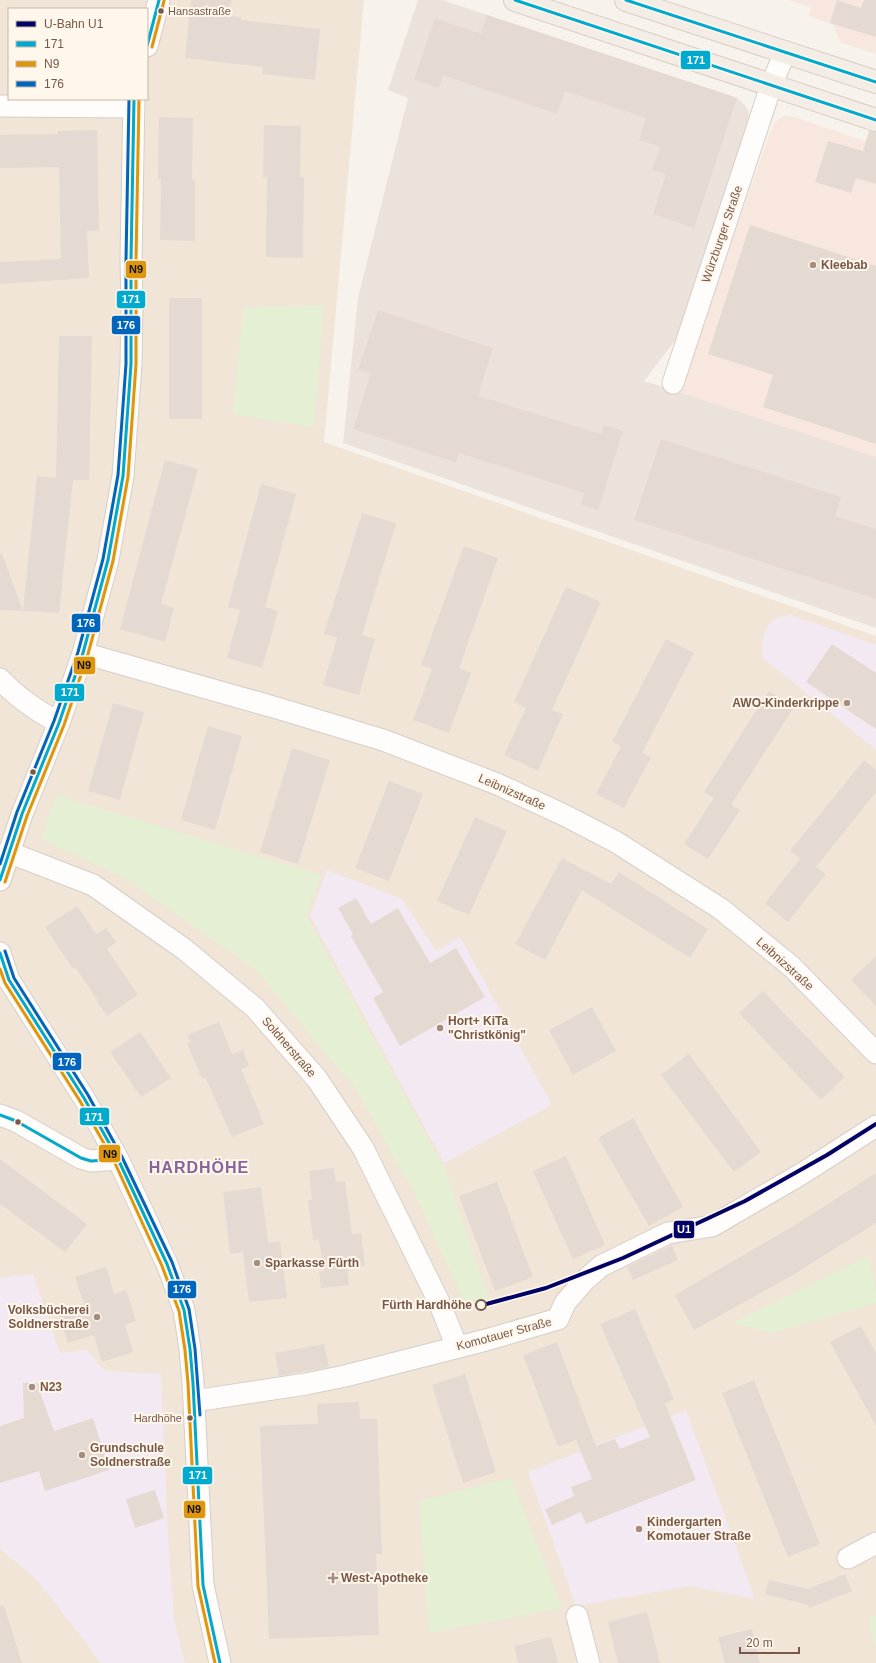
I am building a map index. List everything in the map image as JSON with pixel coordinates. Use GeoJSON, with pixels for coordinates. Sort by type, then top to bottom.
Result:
{"type":"FeatureCollection","features":[{"type":"Feature","properties":{"kind":"main road"},"geometry":{"type":"LineString","coordinates":[[515,0],[876,120]]}},
{"type":"Feature","properties":{"kind":"main road"},"geometry":{"type":"LineString","coordinates":[[626,0],[876,82]]}},
{"type":"Feature","properties":{"kind":"street"},"geometry":{"type":"LineString","coordinates":[[148,42],[159,0]]}},
{"type":"Feature","properties":{"kind":"street","name":"Würzburger Straße"},"geometry":{"type":"LineString","coordinates":[[673,383],[771,86],[785,52]]}},
{"type":"Feature","properties":{"kind":"street"},"geometry":{"type":"LineString","coordinates":[[0,106],[133,103],[131,260],[132,314],[127,442],[123,476],[108,560],[83,653],[59,723],[8,852],[0,880]]}},
{"type":"Feature","properties":{"kind":"street","name":"Leibnizstraße"},"geometry":{"type":"LineString","coordinates":[[83,653],[283,709],[383,740],[497,784],[564,815],[616,842],[721,909],[792,968],[876,1053]]}},
{"type":"Feature","properties":{"kind":"street"},"geometry":{"type":"LineString","coordinates":[[0,679],[13,693],[34,709],[59,723]]}},
{"type":"Feature","properties":{"kind":"street","name":"Soldnerstraße"},"geometry":{"type":"LineString","coordinates":[[8,852],[93,885],[184,949],[255,1008],[317,1079],[363,1148],[439,1302],[457,1347]]}},
{"type":"Feature","properties":{"kind":"street"},"geometry":{"type":"LineString","coordinates":[[0,953],[9,980],[84,1098],[118,1159],[167,1264],[184,1310],[190,1349],[194,1400],[203,1585],[220,1663]]}},
{"type":"Feature","properties":{"kind":"street"},"geometry":{"type":"LineString","coordinates":[[0,1115],[21,1124],[81,1158],[91,1161],[118,1159]]}},
{"type":"Feature","properties":{"kind":"street","name":"Komotauer Straße"},"geometry":{"type":"LineString","coordinates":[[194,1400],[314,1382],[457,1347],[558,1319],[565,1303],[601,1266],[668,1233],[712,1226],[803,1173],[876,1126]]}},
{"type":"Feature","properties":{"kind":"street"},"geometry":{"type":"LineString","coordinates":[[848,1558],[876,1543]]}},
{"type":"Feature","properties":{"kind":"street"},"geometry":{"type":"LineString","coordinates":[[577,1616],[589,1663]]}},
{"type":"Feature","properties":{"kind":"shaded area"},"geometry":{"type":"Polygon","coordinates":[[[0,0],[364,0],[324,442],[876,636],[876,1663],[0,1663],[0,0]]]}},
{"type":"Feature","properties":{"kind":"shaded area"},"geometry":{"type":"Polygon","coordinates":[[[418,0],[442,0],[738,98],[747,108],[749,114],[748,121],[676,339],[644,381],[876,457],[876,628],[343,443],[358,298],[408,98],[388,90],[418,0]]]}},
{"type":"Feature","properties":{"kind":"shaded area"},"geometry":{"type":"Polygon","coordinates":[[[788,0],[876,0],[876,54],[840,42],[833,25],[809,16],[811,7],[788,0]]]}},
{"type":"Feature","properties":{"kind":"shaded area"},"geometry":{"type":"Polygon","coordinates":[[[784,116],[794,117],[876,145],[876,458],[678,393],[771,130],[775,122],[784,116]]]}},
{"type":"Feature","properties":{"kind":"shaded area","name":"AWO-Kinderkrippe"},"geometry":{"type":"Polygon","coordinates":[[[791,615],[876,645],[876,750],[762,657],[763,636],[768,626],[775,618],[791,615]]]}},
{"type":"Feature","properties":{"kind":"shaded area","name":"Hort+ KiTa \"Christkönig\""},"geometry":{"type":"Polygon","coordinates":[[[327,870],[402,899],[436,951],[460,937],[552,1105],[444,1163],[310,916],[327,870]]]}},
{"type":"Feature","properties":{"kind":"shaded area","name":"Grundschule Soldnerstraße"},"geometry":{"type":"Polygon","coordinates":[[[33,1274],[60,1353],[87,1350],[104,1371],[161,1374],[168,1537],[174,1620],[185,1663],[100,1663],[91,1649],[36,1579],[0,1549],[0,1278],[33,1274]]]}},
{"type":"Feature","properties":{"kind":"shaded area","name":"Kindergarten Komotauer Straße"},"geometry":{"type":"Polygon","coordinates":[[[686,1410],[755,1599],[690,1586],[576,1606],[528,1472],[686,1410]]]}},
{"type":"Feature","properties":{"kind":"green space"},"geometry":{"type":"Polygon","coordinates":[[[324,305],[314,427],[233,414],[243,308],[324,305]]]}},
{"type":"Feature","properties":{"kind":"green space"},"geometry":{"type":"Polygon","coordinates":[[[56,795],[321,875],[306,915],[445,1169],[489,1299],[466,1305],[414,1192],[354,1086],[257,971],[125,878],[41,839],[56,795]]]}},
{"type":"Feature","properties":{"kind":"green space"},"geometry":{"type":"Polygon","coordinates":[[[869,1256],[876,1291],[876,1303],[773,1333],[732,1323],[869,1256]]]}},
{"type":"Feature","properties":{"kind":"green space"},"geometry":{"type":"Polygon","coordinates":[[[511,1478],[562,1608],[429,1633],[419,1501],[511,1478]]]}},
{"type":"Feature","properties":{"kind":"green space"},"geometry":{"type":"Polygon","coordinates":[[[876,1615],[876,1648],[869,1626],[869,1617],[876,1615]]]}},
{"type":"Feature","properties":{"kind":"building"},"geometry":{"type":"Polygon","coordinates":[[[191,0],[232,0],[227,16],[241,17],[241,20],[320,29],[315,80],[262,74],[263,67],[185,58],[191,0]]]}},
{"type":"Feature","properties":{"kind":"building"},"geometry":{"type":"Polygon","coordinates":[[[837,0],[861,8],[864,0],[876,0],[876,37],[830,23],[837,0]]]}},
{"type":"Feature","properties":{"kind":"building"},"geometry":{"type":"Polygon","coordinates":[[[487,15],[737,98],[694,228],[653,214],[666,174],[652,170],[660,147],[639,140],[646,118],[565,91],[557,114],[443,75],[439,88],[414,80],[435,18],[481,34],[487,15]]]}},
{"type":"Feature","properties":{"kind":"building"},"geometry":{"type":"Polygon","coordinates":[[[159,117],[193,118],[192,180],[195,180],[195,241],[160,240],[161,179],[158,179],[159,117]]]}},
{"type":"Feature","properties":{"kind":"building"},"geometry":{"type":"Polygon","coordinates":[[[264,125],[301,126],[300,177],[304,177],[303,258],[266,257],[267,177],[263,177],[264,125]]]}},
{"type":"Feature","properties":{"kind":"building"},"geometry":{"type":"Polygon","coordinates":[[[97,130],[99,231],[87,231],[89,278],[0,284],[0,262],[61,259],[59,167],[0,168],[0,135],[58,134],[58,131],[97,130]]]}},
{"type":"Feature","properties":{"kind":"building"},"geometry":{"type":"Polygon","coordinates":[[[869,131],[876,132],[876,184],[856,178],[851,193],[815,182],[828,141],[863,151],[869,131]]]}},
{"type":"Feature","properties":{"kind":"building"},"geometry":{"type":"Polygon","coordinates":[[[750,225],[876,266],[876,444],[763,407],[773,375],[708,354],[750,225]]]}},
{"type":"Feature","properties":{"kind":"building"},"geometry":{"type":"Polygon","coordinates":[[[169,298],[202,298],[202,419],[169,419],[169,298]]]}},
{"type":"Feature","properties":{"kind":"building"},"geometry":{"type":"Polygon","coordinates":[[[378,310],[493,348],[478,396],[601,434],[604,425],[623,431],[598,510],[581,505],[584,493],[459,453],[456,462],[353,429],[371,373],[358,370],[378,310]]]}},
{"type":"Feature","properties":{"kind":"building"},"geometry":{"type":"Polygon","coordinates":[[[59,336],[92,336],[89,480],[73,480],[59,613],[23,611],[37,476],[56,478],[59,336]]]}},
{"type":"Feature","properties":{"kind":"building"},"geometry":{"type":"Polygon","coordinates":[[[661,439],[841,497],[835,516],[876,529],[876,599],[634,520],[661,439]]]}},
{"type":"Feature","properties":{"kind":"building"},"geometry":{"type":"Polygon","coordinates":[[[165,460],[198,469],[161,604],[174,608],[165,642],[120,629],[165,460]]]}},
{"type":"Feature","properties":{"kind":"building"},"geometry":{"type":"Polygon","coordinates":[[[261,484],[296,494],[265,607],[278,611],[262,668],[227,658],[240,610],[228,607],[261,484]]]}},
{"type":"Feature","properties":{"kind":"building"},"geometry":{"type":"Polygon","coordinates":[[[362,513],[396,523],[362,635],[375,639],[359,695],[323,685],[337,638],[324,634],[362,513]]]}},
{"type":"Feature","properties":{"kind":"building"},"geometry":{"type":"Polygon","coordinates":[[[464,546],[498,558],[459,668],[471,673],[449,733],[413,720],[432,669],[421,665],[464,546]]]}},
{"type":"Feature","properties":{"kind":"building"},"geometry":{"type":"Polygon","coordinates":[[[0,554],[2,554],[23,611],[0,610],[0,554]]]}},
{"type":"Feature","properties":{"kind":"building"},"geometry":{"type":"Polygon","coordinates":[[[566,587],[601,602],[552,710],[563,714],[538,771],[504,755],[526,708],[514,702],[566,587]]]}},
{"type":"Feature","properties":{"kind":"building"},"geometry":{"type":"Polygon","coordinates":[[[666,639],[694,653],[642,753],[651,757],[624,808],[596,794],[621,746],[612,742],[666,639]]]}},
{"type":"Feature","properties":{"kind":"building"},"geometry":{"type":"Polygon","coordinates":[[[832,644],[876,673],[876,729],[806,682],[832,644]]]}},
{"type":"Feature","properties":{"kind":"building"},"geometry":{"type":"Polygon","coordinates":[[[769,691],[794,707],[731,805],[740,810],[708,859],[684,844],[714,798],[704,792],[769,691]]]}},
{"type":"Feature","properties":{"kind":"building"},"geometry":{"type":"Polygon","coordinates":[[[113,703],[144,712],[120,800],[88,791],[113,703]]]}},
{"type":"Feature","properties":{"kind":"building"},"geometry":{"type":"Polygon","coordinates":[[[208,726],[242,736],[215,830],[181,820],[208,726]]]}},
{"type":"Feature","properties":{"kind":"building"},"geometry":{"type":"Polygon","coordinates":[[[292,748],[330,760],[298,864],[260,852],[292,748]]]}},
{"type":"Feature","properties":{"kind":"building"},"geometry":{"type":"Polygon","coordinates":[[[864,760],[876,770],[876,792],[816,867],[826,874],[788,922],[765,903],[800,859],[790,851],[864,760]]]}},
{"type":"Feature","properties":{"kind":"building"},"geometry":{"type":"Polygon","coordinates":[[[389,781],[423,794],[389,881],[355,868],[389,781]]]}},
{"type":"Feature","properties":{"kind":"building"},"geometry":{"type":"Polygon","coordinates":[[[475,817],[507,831],[469,915],[437,901],[475,817]]]}},
{"type":"Feature","properties":{"kind":"building"},"geometry":{"type":"Polygon","coordinates":[[[562,858],[611,884],[619,872],[708,929],[690,958],[582,890],[545,960],[515,944],[562,858]]]}},
{"type":"Feature","properties":{"kind":"building"},"geometry":{"type":"Polygon","coordinates":[[[356,898],[371,924],[398,908],[430,963],[456,948],[485,997],[400,1046],[373,998],[383,992],[351,936],[353,934],[338,908],[356,898]]]}},
{"type":"Feature","properties":{"kind":"building"},"geometry":{"type":"Polygon","coordinates":[[[77,906],[96,934],[106,928],[116,942],[107,949],[138,995],[107,1016],[75,967],[73,969],[45,927],[77,906]]]}},
{"type":"Feature","properties":{"kind":"building"},"geometry":{"type":"Polygon","coordinates":[[[876,956],[876,1006],[851,980],[876,956]]]}},
{"type":"Feature","properties":{"kind":"building"},"geometry":{"type":"Polygon","coordinates":[[[763,991],[845,1077],[821,1100],[739,1013],[763,991]]]}},
{"type":"Feature","properties":{"kind":"building"},"geometry":{"type":"Polygon","coordinates":[[[592,1007],[616,1051],[573,1075],[549,1030],[592,1007]]]}},
{"type":"Feature","properties":{"kind":"building"},"geometry":{"type":"Polygon","coordinates":[[[219,1022],[232,1054],[243,1050],[249,1066],[241,1069],[264,1124],[232,1137],[208,1083],[205,1078],[202,1079],[187,1043],[190,1042],[187,1035],[219,1022]]]}},
{"type":"Feature","properties":{"kind":"building"},"geometry":{"type":"Polygon","coordinates":[[[140,1032],[171,1078],[141,1097],[110,1052],[140,1032]]]}},
{"type":"Feature","properties":{"kind":"building"},"geometry":{"type":"Polygon","coordinates":[[[689,1054],[761,1152],[734,1172],[661,1075],[689,1054]]]}},
{"type":"Feature","properties":{"kind":"building"},"geometry":{"type":"Polygon","coordinates":[[[633,1118],[683,1207],[649,1226],[598,1138],[633,1118]]]}},
{"type":"Feature","properties":{"kind":"building"},"geometry":{"type":"Polygon","coordinates":[[[566,1156],[605,1245],[573,1259],[533,1171],[566,1156]]]}},
{"type":"Feature","properties":{"kind":"building"},"geometry":{"type":"Polygon","coordinates":[[[0,1159],[87,1224],[65,1252],[0,1204],[0,1159]]]}},
{"type":"Feature","properties":{"kind":"building"},"geometry":{"type":"Polygon","coordinates":[[[334,1168],[336,1182],[345,1181],[352,1234],[361,1233],[365,1266],[347,1268],[349,1285],[321,1288],[319,1272],[324,1271],[319,1239],[313,1240],[308,1200],[312,1200],[309,1171],[334,1168]]]}},
{"type":"Feature","properties":{"kind":"building"},"geometry":{"type":"Polygon","coordinates":[[[876,1173],[876,1223],[791,1276],[694,1330],[675,1295],[795,1225],[876,1173]]]}},
{"type":"Feature","properties":{"kind":"building"},"geometry":{"type":"Polygon","coordinates":[[[497,1182],[533,1277],[495,1291],[459,1196],[497,1182]]]}},
{"type":"Feature","properties":{"kind":"building"},"geometry":{"type":"Polygon","coordinates":[[[261,1187],[268,1243],[280,1241],[287,1298],[249,1302],[243,1252],[230,1254],[223,1192],[261,1187]]]}},
{"type":"Feature","properties":{"kind":"building"},"geometry":{"type":"Polygon","coordinates":[[[672,1245],[678,1260],[633,1280],[627,1267],[672,1245]]]}},
{"type":"Feature","properties":{"kind":"building","name":"Volksbücherei Soldnerstraße"},"geometry":{"type":"Polygon","coordinates":[[[106,1267],[114,1294],[126,1290],[136,1321],[125,1325],[133,1352],[102,1362],[94,1335],[68,1343],[58,1312],[84,1304],[75,1277],[106,1267]]]}},
{"type":"Feature","properties":{"kind":"building"},"geometry":{"type":"Polygon","coordinates":[[[635,1309],[674,1399],[665,1403],[696,1480],[586,1524],[581,1512],[552,1525],[545,1509],[574,1496],[571,1487],[592,1479],[576,1440],[558,1447],[523,1355],[557,1342],[596,1446],[615,1439],[620,1449],[650,1437],[600,1324],[635,1309]]]}},
{"type":"Feature","properties":{"kind":"building"},"geometry":{"type":"Polygon","coordinates":[[[861,1326],[876,1353],[876,1426],[830,1342],[861,1326]]]}},
{"type":"Feature","properties":{"kind":"building"},"geometry":{"type":"Polygon","coordinates":[[[324,1344],[329,1367],[279,1376],[275,1353],[324,1344]]]}},
{"type":"Feature","properties":{"kind":"building"},"geometry":{"type":"Polygon","coordinates":[[[465,1374],[496,1472],[463,1483],[432,1385],[465,1374]]]}},
{"type":"Feature","properties":{"kind":"building"},"geometry":{"type":"Polygon","coordinates":[[[754,1380],[820,1544],[788,1557],[722,1393],[754,1380]]]}},
{"type":"Feature","properties":{"kind":"building"},"geometry":{"type":"Polygon","coordinates":[[[23,1383],[40,1383],[41,1395],[54,1431],[93,1418],[109,1470],[45,1491],[39,1471],[0,1483],[0,1426],[24,1418],[23,1383]]]}},
{"type":"Feature","properties":{"kind":"building"},"geometry":{"type":"Polygon","coordinates":[[[359,1402],[360,1419],[377,1419],[382,1554],[376,1554],[379,1635],[269,1639],[260,1426],[318,1424],[317,1404],[359,1402]]]}},
{"type":"Feature","properties":{"kind":"building"},"geometry":{"type":"Polygon","coordinates":[[[155,1490],[164,1518],[135,1528],[126,1499],[155,1490]]]}},
{"type":"Feature","properties":{"kind":"building"},"geometry":{"type":"Polygon","coordinates":[[[845,1574],[852,1591],[809,1608],[808,1605],[765,1594],[769,1580],[808,1589],[845,1574]]]}},
{"type":"Feature","properties":{"kind":"building"},"geometry":{"type":"Polygon","coordinates":[[[0,1606],[4,1606],[22,1663],[0,1663],[0,1606]]]}},
{"type":"Feature","properties":{"kind":"building"},"geometry":{"type":"Polygon","coordinates":[[[647,1612],[660,1663],[618,1663],[608,1622],[647,1612]]]}},
{"type":"Feature","properties":{"kind":"building"},"geometry":{"type":"Polygon","coordinates":[[[752,1629],[760,1663],[725,1663],[718,1637],[752,1629]]]}},
{"type":"Feature","properties":{"kind":"building"},"geometry":{"type":"Polygon","coordinates":[[[551,1637],[558,1663],[518,1663],[514,1646],[551,1637]]]}},
{"type":"Feature","properties":{"kind":"metro line","name":"U1"},"geometry":{"type":"LineString","coordinates":[[479,1306],[546,1288],[623,1258],[745,1201],[827,1155],[876,1124]]}},
{"type":"Feature","properties":{"kind":"transit line","name":"171"},"geometry":{"type":"LineString","coordinates":[[148,42],[159,0]]}},
{"type":"Feature","properties":{"kind":"transit line","name":"171"},"geometry":{"type":"LineString","coordinates":[[515,0],[876,120]]}},
{"type":"Feature","properties":{"kind":"transit line","name":"171"},"geometry":{"type":"LineString","coordinates":[[626,0],[876,82]]}},
{"type":"Feature","properties":{"kind":"transit line","name":"N9"},"geometry":{"type":"LineString","coordinates":[[152,47],[164,1]]}},
{"type":"Feature","properties":{"kind":"transit line","name":"176"},"geometry":{"type":"LineString","coordinates":[[0,864],[17,812],[54,721],[78,652],[103,559],[118,475],[126,364],[129,100]]}},
{"type":"Feature","properties":{"kind":"transit line","name":"171"},"geometry":{"type":"LineString","coordinates":[[0,880],[22,814],[59,723],[83,653],[108,560],[123,476],[131,364],[134,100]]}},
{"type":"Feature","properties":{"kind":"transit line","name":"N9"},"geometry":{"type":"LineString","coordinates":[[5,882],[27,816],[64,725],[88,654],[113,561],[128,477],[136,364],[139,100]]}},
{"type":"Feature","properties":{"kind":"transit line","name":"176"},"geometry":{"type":"LineString","coordinates":[[5,951],[14,978],[88,1095],[122,1157],[172,1262],[189,1309],[195,1349],[200,1415]]}},
{"type":"Feature","properties":{"kind":"transit line","name":"171"},"geometry":{"type":"LineString","coordinates":[[0,953],[9,980],[84,1098],[118,1159],[167,1264],[184,1310],[193,1383],[203,1585],[220,1663]]}},
{"type":"Feature","properties":{"kind":"transit line","name":"N9"},"geometry":{"type":"LineString","coordinates":[[0,969],[5,983],[80,1101],[114,1161],[162,1266],[179,1311],[188,1383],[198,1586],[215,1663]]}},
{"type":"Feature","properties":{"kind":"transit line","name":"171"},"geometry":{"type":"LineString","coordinates":[[0,1115],[16,1121],[81,1158],[91,1161],[118,1159]]}},
{"type":"Feature","properties":{"kind":"place","name":"Hansastraße"},"geometry":{"type":"Point","coordinates":[161,11]}},
{"type":"Feature","properties":{"kind":"place","name":"Kleebab"},"geometry":{"type":"Point","coordinates":[813,265]}},
{"type":"Feature","properties":{"kind":"place","name":"AWO-Kinderkrippe"},"geometry":{"type":"Point","coordinates":[847,703]}},
{"type":"Feature","properties":{"kind":"place","name":"Hort+ KiTa \"Christkönig\""},"geometry":{"type":"Point","coordinates":[440,1028]}},
{"type":"Feature","properties":{"kind":"place","name":"Sparkasse Fürth"},"geometry":{"type":"Point","coordinates":[257,1263]}},
{"type":"Feature","properties":{"kind":"place","name":"Fürth Hardhöhe"},"geometry":{"type":"Point","coordinates":[481,1305]}},
{"type":"Feature","properties":{"kind":"place","name":"Volksbücherei Soldnerstraße"},"geometry":{"type":"Point","coordinates":[97,1317]}},
{"type":"Feature","properties":{"kind":"place","name":"N23"},"geometry":{"type":"Point","coordinates":[32,1387]}},
{"type":"Feature","properties":{"kind":"place","name":"Hardhöhe"},"geometry":{"type":"Point","coordinates":[190,1418]}},
{"type":"Feature","properties":{"kind":"place","name":"Grundschule Soldnerstraße"},"geometry":{"type":"Point","coordinates":[82,1455]}},
{"type":"Feature","properties":{"kind":"place","name":"Kindergarten Komotauer Straße"},"geometry":{"type":"Point","coordinates":[639,1529]}},
{"type":"Feature","properties":{"kind":"place","name":"West-Apotheke"},"geometry":{"type":"Point","coordinates":[333,1578]}},
{"type":"Feature","properties":{"kind":"district","name":"HARDHÖHE"},"geometry":{"type":"Point","coordinates":[199,1167]}}]}
